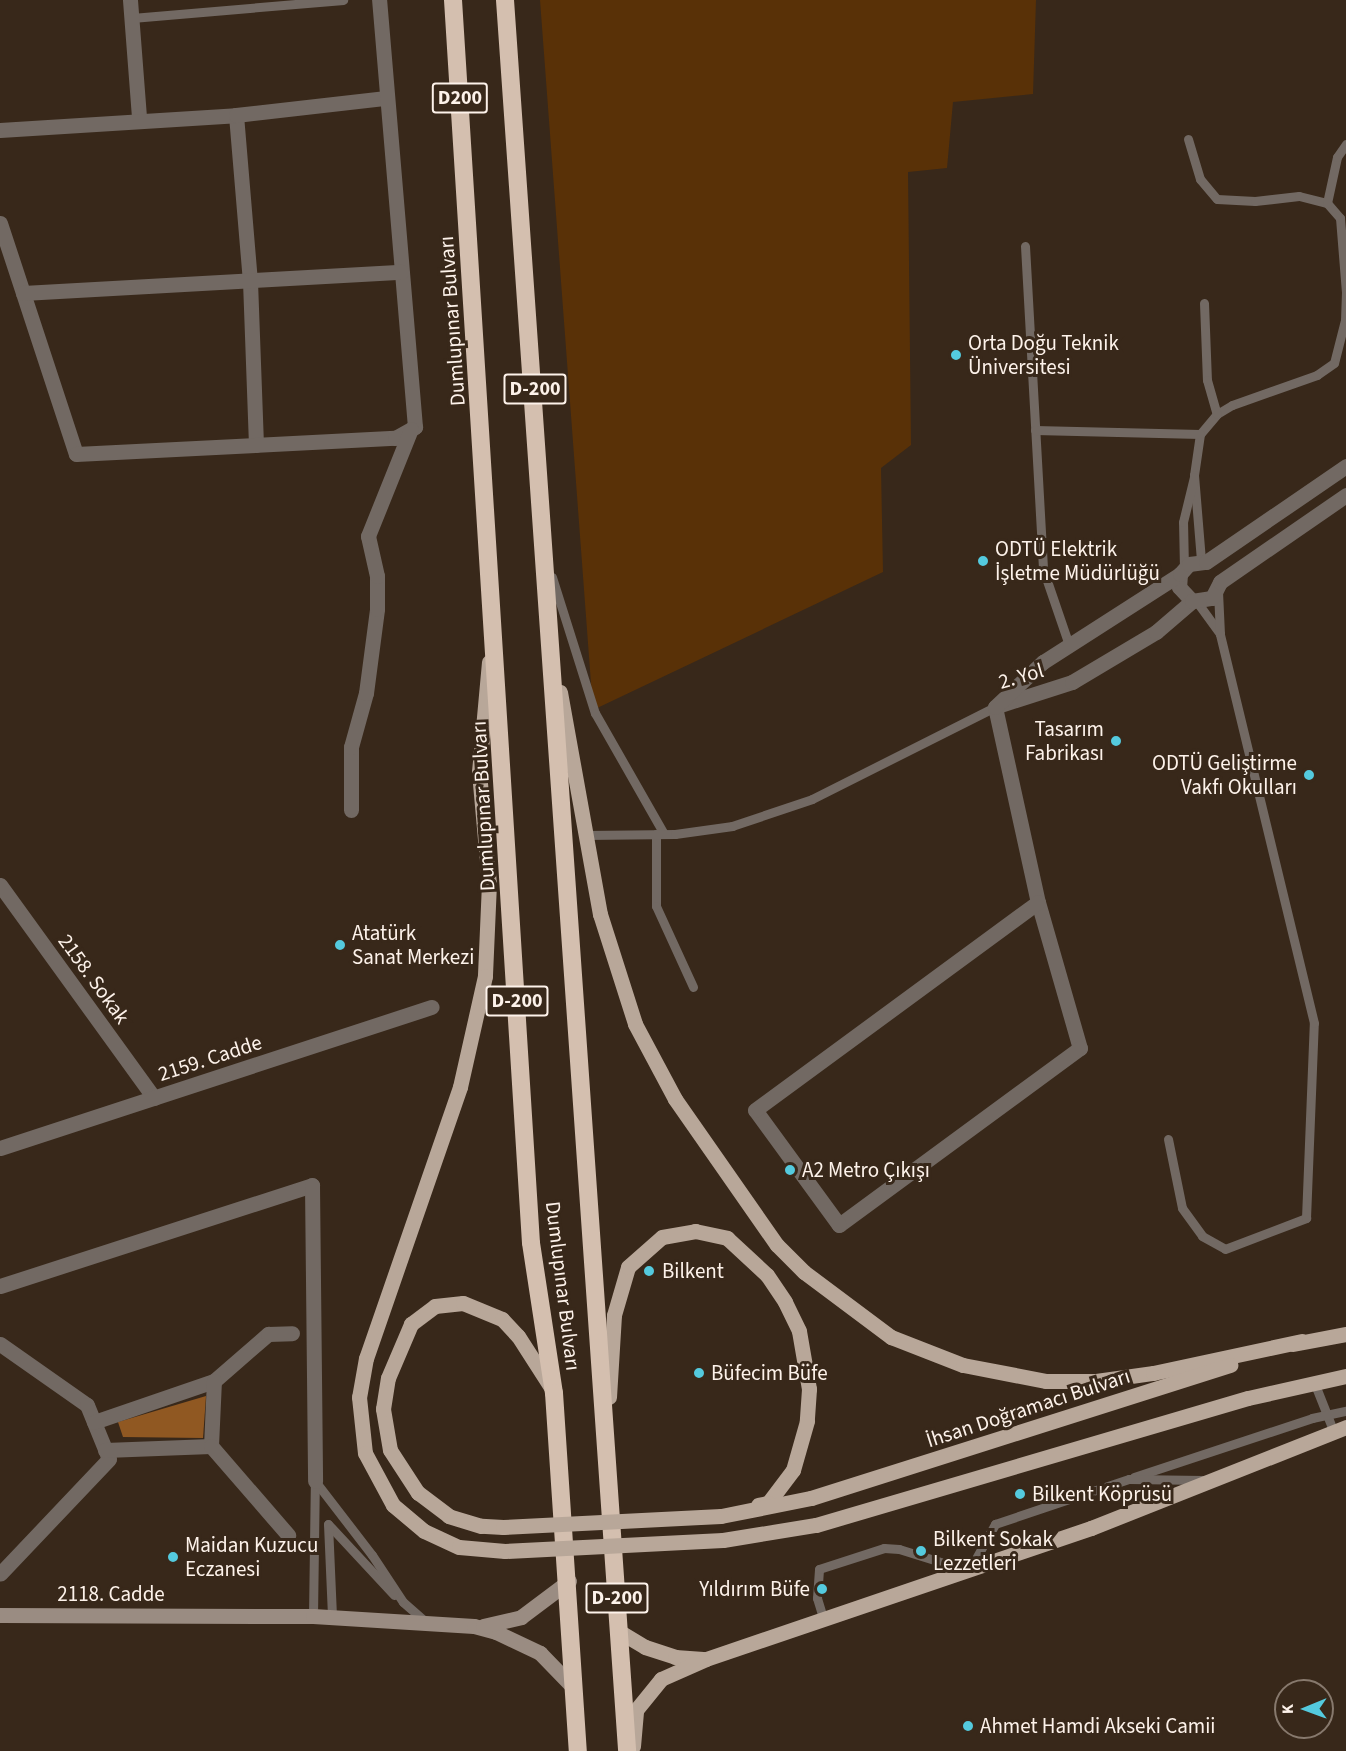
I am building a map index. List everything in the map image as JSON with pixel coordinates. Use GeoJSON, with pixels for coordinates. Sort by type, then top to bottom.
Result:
{"type":"FeatureCollection","features":[{"type":"Feature","properties":{"kind":"highway","name":"Dumlupınar Bulvarı"},"geometry":{"type":"LineString","coordinates":[[453,0],[493,608],[531,1244],[554,1393],[569,1581],[578,1751]]}},
{"type":"Feature","properties":{"kind":"highway","name":"Dumlupınar Bulvarı"},"geometry":{"type":"LineString","coordinates":[[505,0],[546,558],[627,1751]]}},
{"type":"Feature","properties":{"kind":"main road"},"geometry":{"type":"LineString","coordinates":[[493,608],[479,772],[489,883],[485,976],[460,1087],[366,1359],[359,1397],[365,1453],[393,1505],[424,1531],[459,1547],[504,1551],[723,1540],[816,1525],[1314,1382],[1346,1376]]}},
{"type":"Feature","properties":{"kind":"main road"},"geometry":{"type":"LineString","coordinates":[[553,660],[578,777],[600,914],[635,1024],[675,1099],[777,1245],[837,1300],[891,1337],[963,1365],[1046,1381],[1096,1381],[1153,1372],[1302,1341]]}},
{"type":"Feature","properties":{"kind":"main road"},"geometry":{"type":"LineString","coordinates":[[554,1393],[518,1336],[502,1319],[463,1303],[435,1306],[411,1324],[398,1351],[383,1409],[390,1450],[418,1493],[449,1516],[481,1526],[503,1527],[722,1516],[768,1503],[783,1486],[801,1448],[809,1389],[799,1331],[785,1302],[767,1275],[727,1238],[695,1231],[662,1236],[627,1268],[614,1315],[606,1445]]}},
{"type":"Feature","properties":{"kind":"main road","name":"İhsan Doğramacı Bulvarı"},"geometry":{"type":"LineString","coordinates":[[722,1516],[810,1498],[1302,1341],[1346,1334]]}},
{"type":"Feature","properties":{"kind":"main road"},"geometry":{"type":"LineString","coordinates":[[632,1751],[636,1710],[661,1679],[706,1659],[824,1622],[1217,1480],[1339,1429]]}},
{"type":"Feature","properties":{"kind":"main road"},"geometry":{"type":"LineString","coordinates":[[620,1632],[645,1647],[675,1657],[706,1659]]}},
{"type":"Feature","properties":{"kind":"street"},"geometry":{"type":"LineString","coordinates":[[130,0],[139,118]]}},
{"type":"Feature","properties":{"kind":"street"},"geometry":{"type":"LineString","coordinates":[[0,223],[76,454],[395,438],[415,427],[379,0]]}},
{"type":"Feature","properties":{"kind":"street"},"geometry":{"type":"LineString","coordinates":[[0,130],[139,118],[236,115],[387,98]]}},
{"type":"Feature","properties":{"kind":"street"},"geometry":{"type":"LineString","coordinates":[[236,115],[250,280],[256,445]]}},
{"type":"Feature","properties":{"kind":"street"},"geometry":{"type":"LineString","coordinates":[[23,293],[401,272]]}},
{"type":"Feature","properties":{"kind":"street"},"geometry":{"type":"LineString","coordinates":[[351,810],[351,747],[366,693],[377,609],[377,576],[368,536],[411,429]]}},
{"type":"Feature","properties":{"kind":"street","name":"2. Yol"},"geometry":{"type":"LineString","coordinates":[[995,707],[1043,662],[1182,571],[1203,561],[1346,466]]}},
{"type":"Feature","properties":{"kind":"street","name":"2. Yol"},"geometry":{"type":"LineString","coordinates":[[995,707],[1072,682],[1156,632],[1194,602],[1212,598],[1219,587],[1346,495]]}},
{"type":"Feature","properties":{"kind":"street"},"geometry":{"type":"LineString","coordinates":[[1203,561],[1216,569],[1219,587]]}},
{"type":"Feature","properties":{"kind":"street"},"geometry":{"type":"LineString","coordinates":[[1182,571],[1179,587],[1194,602]]}},
{"type":"Feature","properties":{"kind":"street"},"geometry":{"type":"LineString","coordinates":[[995,707],[1038,902],[1080,1048],[839,1225],[756,1110],[1038,902]]}},
{"type":"Feature","properties":{"kind":"street","name":"2158. Sokak"},"geometry":{"type":"LineString","coordinates":[[0,885],[154,1098]]}},
{"type":"Feature","properties":{"kind":"street","name":"2159. Cadde"},"geometry":{"type":"LineString","coordinates":[[0,1148],[432,1007]]}},
{"type":"Feature","properties":{"kind":"street"},"geometry":{"type":"LineString","coordinates":[[0,1286],[312,1185],[315,1481]]}},
{"type":"Feature","properties":{"kind":"street"},"geometry":{"type":"LineString","coordinates":[[94,1422],[214,1381],[268,1334],[292,1333]]}},
{"type":"Feature","properties":{"kind":"street"},"geometry":{"type":"LineString","coordinates":[[0,1344],[87,1405],[109,1459],[0,1574]]}},
{"type":"Feature","properties":{"kind":"street"},"geometry":{"type":"LineString","coordinates":[[214,1381],[211,1446],[288,1536]]}},
{"type":"Feature","properties":{"kind":"street"},"geometry":{"type":"LineString","coordinates":[[105,1450],[211,1446]]}},
{"type":"Feature","properties":{"kind":"street"},"geometry":{"type":"LineString","coordinates":[[474,1626],[521,1617],[569,1581]]}},
{"type":"Feature","properties":{"kind":"street","name":"2118. Cadde"},"geometry":{"type":"LineString","coordinates":[[0,1615],[313,1616],[426,1621],[474,1626]]}},
{"type":"Feature","properties":{"kind":"street"},"geometry":{"type":"LineString","coordinates":[[474,1626],[505,1635],[540,1653],[573,1688]]}},
{"type":"Feature","properties":{"kind":"lane"},"geometry":{"type":"LineString","coordinates":[[132,18],[343,0]]}},
{"type":"Feature","properties":{"kind":"lane"},"geometry":{"type":"LineString","coordinates":[[1182,571],[1185,500],[1194,475],[1200,434],[1217,414],[1250,397],[1317,375],[1334,363],[1344,328],[1346,292],[1340,218],[1327,202],[1299,196],[1255,201],[1217,199],[1200,179],[1188,139]]}},
{"type":"Feature","properties":{"kind":"lane"},"geometry":{"type":"LineString","coordinates":[[1327,202],[1337,157],[1346,144]]}},
{"type":"Feature","properties":{"kind":"lane"},"geometry":{"type":"LineString","coordinates":[[1025,246],[1043,569],[1069,645]]}},
{"type":"Feature","properties":{"kind":"lane"},"geometry":{"type":"LineString","coordinates":[[1204,303],[1207,380],[1217,414]]}},
{"type":"Feature","properties":{"kind":"lane"},"geometry":{"type":"LineString","coordinates":[[1035,430],[1200,434]]}},
{"type":"Feature","properties":{"kind":"lane"},"geometry":{"type":"LineString","coordinates":[[1194,475],[1203,561]]}},
{"type":"Feature","properties":{"kind":"lane"},"geometry":{"type":"LineString","coordinates":[[546,558],[595,713],[660,834],[656,906],[693,987]]}},
{"type":"Feature","properties":{"kind":"lane"},"geometry":{"type":"LineString","coordinates":[[1168,1139],[1182,1208],[1202,1236],[1225,1249],[1306,1218],[1314,1023],[1220,634],[1219,587]]}},
{"type":"Feature","properties":{"kind":"lane"},"geometry":{"type":"LineString","coordinates":[[1194,602],[1220,634]]}},
{"type":"Feature","properties":{"kind":"lane"},"geometry":{"type":"LineString","coordinates":[[586,835],[660,834],[732,826],[812,799],[995,707]]}},
{"type":"Feature","properties":{"kind":"lane"},"geometry":{"type":"LineString","coordinates":[[1314,1382],[1327,1415],[1339,1429]]}},
{"type":"Feature","properties":{"kind":"lane"},"geometry":{"type":"LineString","coordinates":[[824,1622],[817,1598],[819,1569],[884,1548],[898,1549],[969,1571],[995,1524],[1327,1415],[1346,1411]]}},
{"type":"Feature","properties":{"kind":"lane"},"geometry":{"type":"LineString","coordinates":[[1129,1479],[1217,1480]]}},
{"type":"Feature","properties":{"kind":"lane"},"geometry":{"type":"LineString","coordinates":[[315,1481],[372,1555],[403,1602]]}},
{"type":"Feature","properties":{"kind":"lane"},"geometry":{"type":"LineString","coordinates":[[313,1616],[315,1481]]}},
{"type":"Feature","properties":{"kind":"lane"},"geometry":{"type":"LineString","coordinates":[[332,1617],[328,1524],[376,1579],[426,1621]]}},
{"type":"Feature","properties":{"kind":"shaded area"},"geometry":{"type":"Polygon","coordinates":[[[540,0],[1036,0],[1033,94],[953,102],[947,168],[908,172],[911,445],[881,468],[883,572],[593,710],[540,0]]]}},
{"type":"Feature","properties":{"kind":"shaded area"},"geometry":{"type":"Polygon","coordinates":[[[206,1396],[203,1438],[123,1437],[118,1422],[206,1396]]]}},
{"type":"Feature","properties":{"kind":"place","name":"Orta Doğu Teknik Üniversitesi"},"geometry":{"type":"Point","coordinates":[956,355]}},
{"type":"Feature","properties":{"kind":"place","name":"ODTÜ Elektrik İşletme Müdürlüğü"},"geometry":{"type":"Point","coordinates":[983,561]}},
{"type":"Feature","properties":{"kind":"place","name":"Tasarım Fabrikası"},"geometry":{"type":"Point","coordinates":[1116,741]}},
{"type":"Feature","properties":{"kind":"place","name":"ODTÜ Geliştirme Vakfı Okulları"},"geometry":{"type":"Point","coordinates":[1309,775]}},
{"type":"Feature","properties":{"kind":"place","name":"Atatürk Sanat Merkezi"},"geometry":{"type":"Point","coordinates":[340,945]}},
{"type":"Feature","properties":{"kind":"place","name":"A2 Metro Çıkışı"},"geometry":{"type":"Point","coordinates":[790,1170]}},
{"type":"Feature","properties":{"kind":"place","name":"Bilkent"},"geometry":{"type":"Point","coordinates":[649,1271]}},
{"type":"Feature","properties":{"kind":"place","name":"Büfecim Büfe"},"geometry":{"type":"Point","coordinates":[699,1373]}},
{"type":"Feature","properties":{"kind":"place","name":"Bilkent Köprüsü"},"geometry":{"type":"Point","coordinates":[1020,1494]}},
{"type":"Feature","properties":{"kind":"place","name":"Bilkent Sokak Lezzetleri"},"geometry":{"type":"Point","coordinates":[921,1551]}},
{"type":"Feature","properties":{"kind":"place","name":"Maidan Kuzucu Eczanesi"},"geometry":{"type":"Point","coordinates":[173,1557]}},
{"type":"Feature","properties":{"kind":"place","name":"Yıldırım Büfe"},"geometry":{"type":"Point","coordinates":[822,1589]}},
{"type":"Feature","properties":{"kind":"place","name":"Ahmet Hamdi Akseki Camii"},"geometry":{"type":"Point","coordinates":[968,1726]}}]}
